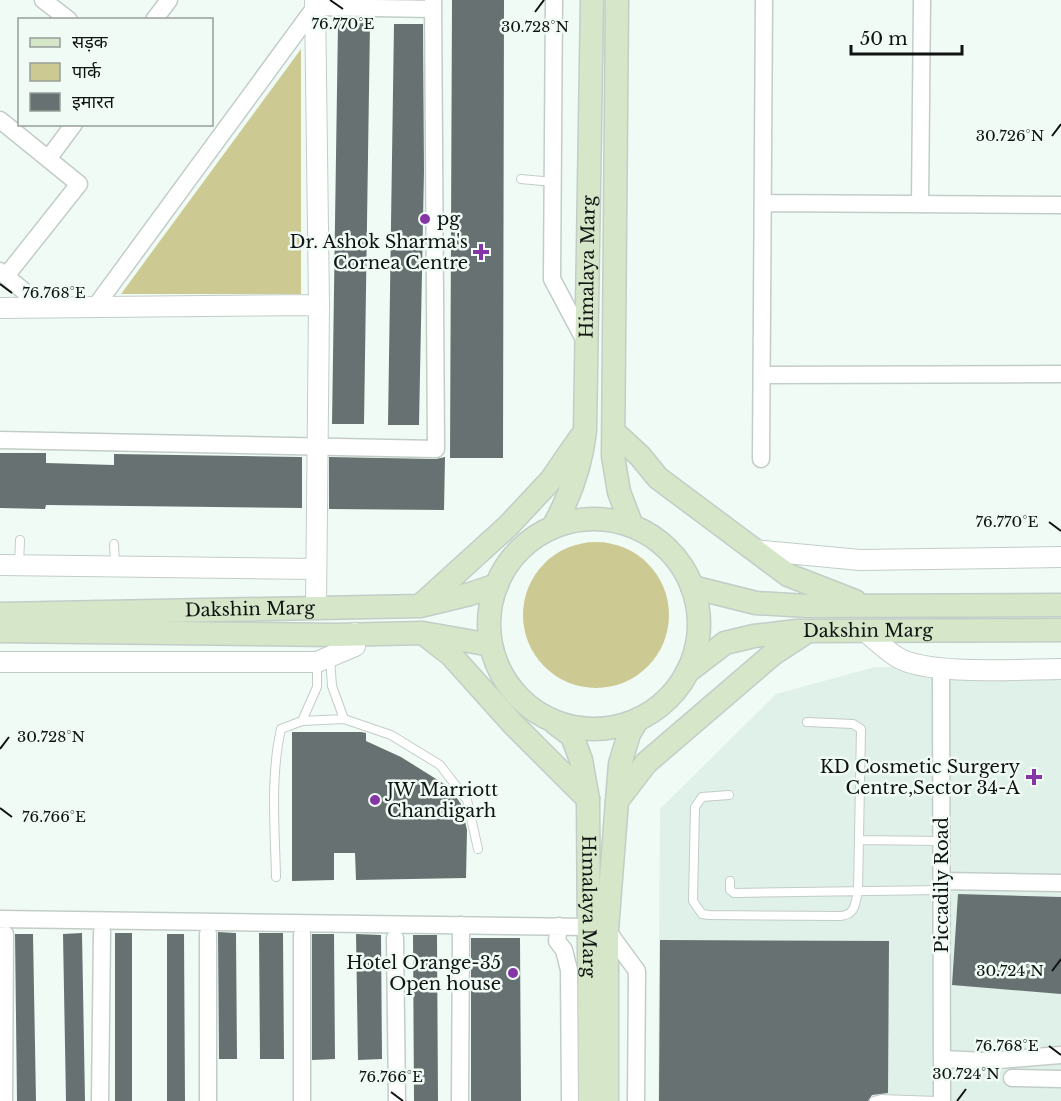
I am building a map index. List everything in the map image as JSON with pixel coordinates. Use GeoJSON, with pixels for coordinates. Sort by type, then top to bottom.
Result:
{"type":"FeatureCollection","features":[{"type":"Feature","properties":{"kind":"main road","name":"Himalaya Marg"},"geometry":{"type":"LineString","coordinates":[[553,527],[571,490],[583,451],[585,431],[592,0]]}},
{"type":"Feature","properties":{"kind":"main road","name":"Himalaya Marg"},"geometry":{"type":"LineString","coordinates":[[617,0],[613,456],[619,492],[632,526]]}},
{"type":"Feature","properties":{"kind":"main road"},"geometry":{"type":"LineString","coordinates":[[420,606],[508,526],[551,480],[585,431]]}},
{"type":"Feature","properties":{"kind":"main road"},"geometry":{"type":"LineString","coordinates":[[614,432],[640,456],[658,478],[788,575],[868,606]]}},
{"type":"Feature","properties":{"kind":"main road"},"geometry":{"type":"LineString","coordinates":[[606,519],[632,526],[658,540],[665,547],[678,561],[692,587],[699,616],[697,645],[687,672],[674,692],[657,708],[637,720],[610,728],[581,729],[554,722],[531,709],[513,691],[499,670],[491,645],[489,625],[491,604],[497,585],[511,561],[530,541],[553,527],[579,520],[606,519]]}},
{"type":"Feature","properties":{"kind":"main road","name":"Dakshin Marg"},"geometry":{"type":"LineString","coordinates":[[0,614],[420,606],[497,585]]}},
{"type":"Feature","properties":{"kind":"main road","name":"Dakshin Marg"},"geometry":{"type":"LineString","coordinates":[[692,587],[756,603],[807,606],[1061,605]]}},
{"type":"Feature","properties":{"kind":"main road","name":"Dakshin Marg"},"geometry":{"type":"LineString","coordinates":[[687,672],[725,643],[754,636],[797,631],[1061,630]]}},
{"type":"Feature","properties":{"kind":"main road","name":"Dakshin Marg"},"geometry":{"type":"LineString","coordinates":[[0,631],[336,635],[423,633],[491,645]]}},
{"type":"Feature","properties":{"kind":"main road"},"geometry":{"type":"LineString","coordinates":[[617,801],[646,763],[773,654],[806,632]]}},
{"type":"Feature","properties":{"kind":"main road"},"geometry":{"type":"LineString","coordinates":[[423,633],[451,655],[513,723],[588,799]]}},
{"type":"Feature","properties":{"kind":"main road","name":"Himalaya Marg"},"geometry":{"type":"LineString","coordinates":[[590,1101],[598,928],[617,801],[620,764],[629,734],[637,720]]}},
{"type":"Feature","properties":{"kind":"main road","name":"Himalaya Marg"},"geometry":{"type":"LineString","coordinates":[[554,722],[572,736],[581,760],[588,799],[608,1101]]}},
{"type":"Feature","properties":{"kind":"street"},"geometry":{"type":"LineString","coordinates":[[43,0],[66,18]]}},
{"type":"Feature","properties":{"kind":"street"},"geometry":{"type":"LineString","coordinates":[[156,18],[169,0]]}},
{"type":"Feature","properties":{"kind":"street"},"geometry":{"type":"LineString","coordinates":[[554,0],[552,279],[586,341]]}},
{"type":"Feature","properties":{"kind":"street"},"geometry":{"type":"LineString","coordinates":[[761,459],[764,0]]}},
{"type":"Feature","properties":{"kind":"street"},"geometry":{"type":"LineString","coordinates":[[920,204],[922,0]]}},
{"type":"Feature","properties":{"kind":"street"},"geometry":{"type":"LineString","coordinates":[[0,440],[436,448],[433,4],[315,3]]}},
{"type":"Feature","properties":{"kind":"street"},"geometry":{"type":"LineString","coordinates":[[315,3],[319,305],[316,608]]}},
{"type":"Feature","properties":{"kind":"street"},"geometry":{"type":"LineString","coordinates":[[95,307],[315,3]]}},
{"type":"Feature","properties":{"kind":"street"},"geometry":{"type":"LineString","coordinates":[[0,120],[80,184],[3,274],[44,308]]}},
{"type":"Feature","properties":{"kind":"street"},"geometry":{"type":"LineString","coordinates":[[48,159],[73,126]]}},
{"type":"Feature","properties":{"kind":"street"},"geometry":{"type":"LineString","coordinates":[[763,203],[1061,205]]}},
{"type":"Feature","properties":{"kind":"street"},"geometry":{"type":"LineString","coordinates":[[0,308],[319,305]]}},
{"type":"Feature","properties":{"kind":"street"},"geometry":{"type":"LineString","coordinates":[[762,375],[1061,374]]}},
{"type":"Feature","properties":{"kind":"street"},"geometry":{"type":"LineString","coordinates":[[754,550],[860,560],[1061,557]]}},
{"type":"Feature","properties":{"kind":"street"},"geometry":{"type":"LineString","coordinates":[[9,565],[316,569]]}},
{"type":"Feature","properties":{"kind":"street"},"geometry":{"type":"LineString","coordinates":[[865,631],[898,658],[916,665],[941,669],[1061,669]]}},
{"type":"Feature","properties":{"kind":"street"},"geometry":{"type":"LineString","coordinates":[[0,662],[323,660],[355,646],[355,633]]}},
{"type":"Feature","properties":{"kind":"street","name":"Piccadily Road"},"geometry":{"type":"LineString","coordinates":[[941,669],[942,1101]]}},
{"type":"Feature","properties":{"kind":"street"},"geometry":{"type":"LineString","coordinates":[[942,886],[1061,883]]}},
{"type":"Feature","properties":{"kind":"street"},"geometry":{"type":"LineString","coordinates":[[460,1101],[462,926]]}},
{"type":"Feature","properties":{"kind":"street"},"geometry":{"type":"LineString","coordinates":[[559,926],[557,941],[564,950],[569,970],[570,1101]]}},
{"type":"Feature","properties":{"kind":"street"},"geometry":{"type":"LineString","coordinates":[[3,1101],[2,927],[559,926],[598,928],[637,970],[636,1101]]}},
{"type":"Feature","properties":{"kind":"street"},"geometry":{"type":"LineString","coordinates":[[99,1101],[102,932]]}},
{"type":"Feature","properties":{"kind":"street"},"geometry":{"type":"LineString","coordinates":[[208,934],[208,1101]]}},
{"type":"Feature","properties":{"kind":"street"},"geometry":{"type":"LineString","coordinates":[[302,935],[302,1101]]}},
{"type":"Feature","properties":{"kind":"street"},"geometry":{"type":"LineString","coordinates":[[395,938],[397,1101]]}},
{"type":"Feature","properties":{"kind":"street"},"geometry":{"type":"LineString","coordinates":[[942,1059],[986,1061],[1061,1055]]}},
{"type":"Feature","properties":{"kind":"street"},"geometry":{"type":"LineString","coordinates":[[1012,1078],[1061,1079]]}},
{"type":"Feature","properties":{"kind":"lane"},"geometry":{"type":"LineString","coordinates":[[521,179],[553,182]]}},
{"type":"Feature","properties":{"kind":"lane"},"geometry":{"type":"LineString","coordinates":[[9,565],[20,540]]}},
{"type":"Feature","properties":{"kind":"lane"},"geometry":{"type":"LineString","coordinates":[[114,544],[115,566]]}},
{"type":"Feature","properties":{"kind":"lane"},"geometry":{"type":"LineString","coordinates":[[323,660],[344,718]]}},
{"type":"Feature","properties":{"kind":"lane"},"geometry":{"type":"LineString","coordinates":[[302,721],[316,687],[323,660]]}},
{"type":"Feature","properties":{"kind":"lane"},"geometry":{"type":"LineString","coordinates":[[276,878],[274,808],[277,746],[281,729],[302,721],[344,718],[391,735],[440,765],[467,800],[478,849]]}},
{"type":"Feature","properties":{"kind":"lane"},"geometry":{"type":"LineString","coordinates":[[729,795],[702,797],[695,807],[693,901],[702,914],[849,915],[855,909],[858,891],[861,729],[853,724],[807,722]]}},
{"type":"Feature","properties":{"kind":"lane"},"geometry":{"type":"LineString","coordinates":[[859,840],[941,841]]}},
{"type":"Feature","properties":{"kind":"lane"},"geometry":{"type":"LineString","coordinates":[[730,881],[730,890],[734,893],[858,891],[942,886]]}},
{"type":"Feature","properties":{"kind":"lane"},"geometry":{"type":"LineString","coordinates":[[874,1101],[881,1099],[937,1101]]}},
{"type":"Feature","properties":{"kind":"shaded area"},"geometry":{"type":"Polygon","coordinates":[[[1061,666],[1061,1101],[658,1101],[660,809],[776,694],[875,667],[1061,666]]]}},
{"type":"Feature","properties":{"kind":"green space"},"geometry":{"type":"Polygon","coordinates":[[[301,49],[301,294],[121,294],[301,49]]]}},
{"type":"Feature","properties":{"kind":"green space"},"geometry":{"type":"Polygon","coordinates":[[[596,542],[624,547],[648,563],[664,587],[669,615],[664,643],[648,667],[624,683],[596,688],[568,683],[544,667],[528,643],[523,615],[528,587],[544,563],[568,547],[596,542]]]}},
{"type":"Feature","properties":{"kind":"building"},"geometry":{"type":"Polygon","coordinates":[[[452,0],[504,0],[503,458],[450,458],[452,0]]]}},
{"type":"Feature","properties":{"kind":"building"},"geometry":{"type":"Polygon","coordinates":[[[338,23],[370,23],[364,424],[332,424],[338,23]]]}},
{"type":"Feature","properties":{"kind":"building"},"geometry":{"type":"Polygon","coordinates":[[[394,24],[423,24],[424,171],[419,425],[388,425],[394,24]]]}},
{"type":"Feature","properties":{"kind":"building"},"geometry":{"type":"Polygon","coordinates":[[[0,453],[46,453],[46,463],[114,465],[114,454],[302,457],[302,508],[46,505],[45,509],[0,508],[0,453]]]}},
{"type":"Feature","properties":{"kind":"building"},"geometry":{"type":"Polygon","coordinates":[[[329,457],[436,459],[445,457],[444,510],[329,509],[329,457]]]}},
{"type":"Feature","properties":{"kind":"building","name":"JW Marriott Chandigarh"},"geometry":{"type":"Polygon","coordinates":[[[292,732],[366,733],[366,741],[401,757],[449,787],[461,804],[467,830],[466,878],[356,880],[355,853],[334,853],[334,880],[292,881],[292,732]]]}},
{"type":"Feature","properties":{"kind":"building"},"geometry":{"type":"Polygon","coordinates":[[[958,894],[1061,897],[1061,994],[952,985],[958,894]]]}},
{"type":"Feature","properties":{"kind":"building"},"geometry":{"type":"Polygon","coordinates":[[[218,932],[236,933],[237,1059],[219,1059],[218,932]]]}},
{"type":"Feature","properties":{"kind":"building"},"geometry":{"type":"Polygon","coordinates":[[[82,933],[85,1101],[66,1101],[63,934],[82,933]]]}},
{"type":"Feature","properties":{"kind":"building"},"geometry":{"type":"Polygon","coordinates":[[[115,933],[132,933],[132,1101],[115,1101],[115,933]]]}},
{"type":"Feature","properties":{"kind":"building"},"geometry":{"type":"Polygon","coordinates":[[[259,933],[283,933],[284,1059],[260,1059],[259,933]]]}},
{"type":"Feature","properties":{"kind":"building"},"geometry":{"type":"Polygon","coordinates":[[[15,934],[33,934],[36,1101],[17,1101],[15,934]]]}},
{"type":"Feature","properties":{"kind":"building"},"geometry":{"type":"Polygon","coordinates":[[[167,934],[184,934],[185,1101],[167,1101],[167,934]]]}},
{"type":"Feature","properties":{"kind":"building"},"geometry":{"type":"Polygon","coordinates":[[[312,934],[334,934],[335,1059],[312,1060],[312,934]]]}},
{"type":"Feature","properties":{"kind":"building"},"geometry":{"type":"Polygon","coordinates":[[[356,934],[381,935],[382,1059],[358,1060],[356,934]]]}},
{"type":"Feature","properties":{"kind":"building"},"geometry":{"type":"Polygon","coordinates":[[[413,935],[437,935],[438,1101],[414,1101],[413,935]]]}},
{"type":"Feature","properties":{"kind":"building"},"geometry":{"type":"Polygon","coordinates":[[[471,938],[520,938],[521,1101],[471,1101],[471,938]]]}},
{"type":"Feature","properties":{"kind":"building"},"geometry":{"type":"Polygon","coordinates":[[[660,940],[889,941],[888,1093],[872,1095],[868,1101],[659,1101],[660,940]]]}},
{"type":"Feature","properties":{"kind":"place","name":"pg"},"geometry":{"type":"Point","coordinates":[425,219]}},
{"type":"Feature","properties":{"kind":"place","name":"Dr. Ashok Sharma's Cornea Centre"},"geometry":{"type":"Point","coordinates":[481,252]}},
{"type":"Feature","properties":{"kind":"place","name":"KD Cosmetic Surgery Centre,Sector 34-A"},"geometry":{"type":"Point","coordinates":[1034,777]}},
{"type":"Feature","properties":{"kind":"place","name":"JW Marriott Chandigarh"},"geometry":{"type":"Point","coordinates":[375,800]}},
{"type":"Feature","properties":{"kind":"place","name":"Hotel Orange-35 Open house"},"geometry":{"type":"Point","coordinates":[513,973]}}]}
